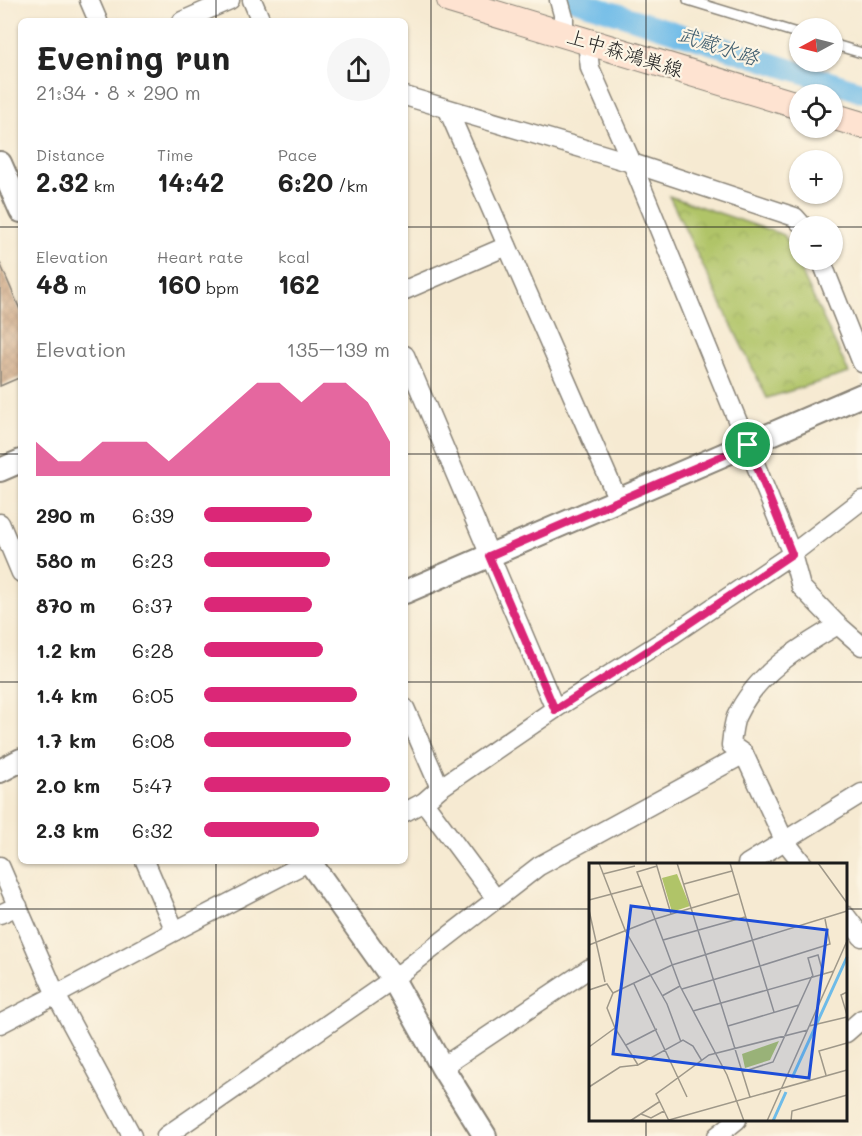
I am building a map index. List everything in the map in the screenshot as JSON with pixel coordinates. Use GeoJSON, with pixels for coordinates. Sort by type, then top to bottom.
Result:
{"type":"FeatureCollection","features":[{"type":"Feature","properties":{"kind":"main road","name":"上中森鴻巣線"},"geometry":{"type":"LineString","coordinates":[[450,0],[572,32],[789,102]]}},
{"type":"Feature","properties":{"kind":"main road"},"geometry":{"type":"LineString","coordinates":[[843,119],[862,125]]}},
{"type":"Feature","properties":{"kind":"street"},"geometry":{"type":"LineString","coordinates":[[89,0],[97,18]]}},
{"type":"Feature","properties":{"kind":"street"},"geometry":{"type":"LineString","coordinates":[[189,18],[230,0]]}},
{"type":"Feature","properties":{"kind":"street"},"geometry":{"type":"LineString","coordinates":[[252,0],[260,18]]}},
{"type":"Feature","properties":{"kind":"street"},"geometry":{"type":"LineString","coordinates":[[559,0],[632,163],[792,554],[801,587],[862,646]]}},
{"type":"Feature","properties":{"kind":"street"},"geometry":{"type":"LineString","coordinates":[[408,97],[632,163],[792,216]]}},
{"type":"Feature","properties":{"kind":"street"},"geometry":{"type":"LineString","coordinates":[[448,110],[618,500]]}},
{"type":"Feature","properties":{"kind":"street"},"geometry":{"type":"LineString","coordinates":[[0,163],[18,204]]}},
{"type":"Feature","properties":{"kind":"street"},"geometry":{"type":"LineString","coordinates":[[408,290],[507,246]]}},
{"type":"Feature","properties":{"kind":"street"},"geometry":{"type":"LineString","coordinates":[[825,270],[862,363]]}},
{"type":"Feature","properties":{"kind":"street"},"geometry":{"type":"LineString","coordinates":[[408,361],[555,710]]}},
{"type":"Feature","properties":{"kind":"street"},"geometry":{"type":"LineString","coordinates":[[408,591],[862,395]]}},
{"type":"Feature","properties":{"kind":"street"},"geometry":{"type":"LineString","coordinates":[[0,470],[18,461]]}},
{"type":"Feature","properties":{"kind":"street"},"geometry":{"type":"LineString","coordinates":[[408,810],[424,802],[440,788],[555,710],[792,554],[862,500]]}},
{"type":"Feature","properties":{"kind":"street"},"geometry":{"type":"LineString","coordinates":[[0,523],[18,566]]}},
{"type":"Feature","properties":{"kind":"street"},"geometry":{"type":"LineString","coordinates":[[802,863],[784,840],[744,754],[731,745],[735,719],[756,685],[800,647],[838,625]]}},
{"type":"Feature","properties":{"kind":"street"},"geometry":{"type":"LineString","coordinates":[[408,715],[440,788]]}},
{"type":"Feature","properties":{"kind":"street"},"geometry":{"type":"LineString","coordinates":[[166,1136],[393,979],[538,866],[744,754]]}},
{"type":"Feature","properties":{"kind":"street"},"geometry":{"type":"LineString","coordinates":[[0,771],[18,762]]}},
{"type":"Feature","properties":{"kind":"street"},"geometry":{"type":"LineString","coordinates":[[749,863],[862,793]]}},
{"type":"Feature","properties":{"kind":"street"},"geometry":{"type":"LineString","coordinates":[[424,802],[496,899]]}},
{"type":"Feature","properties":{"kind":"street"},"geometry":{"type":"LineString","coordinates":[[146,864],[175,931]]}},
{"type":"Feature","properties":{"kind":"street"},"geometry":{"type":"LineString","coordinates":[[0,1024],[303,864]]}},
{"type":"Feature","properties":{"kind":"street"},"geometry":{"type":"LineString","coordinates":[[311,864],[393,979],[442,1067],[485,1136]]}},
{"type":"Feature","properties":{"kind":"street"},"geometry":{"type":"LineString","coordinates":[[0,866],[57,995],[132,1136]]}},
{"type":"Feature","properties":{"kind":"street"},"geometry":{"type":"LineString","coordinates":[[0,914],[18,906]]}},
{"type":"Feature","properties":{"kind":"street"},"geometry":{"type":"LineString","coordinates":[[847,917],[862,936]]}},
{"type":"Feature","properties":{"kind":"street"},"geometry":{"type":"LineString","coordinates":[[442,1067],[589,969]]}},
{"type":"Feature","properties":{"kind":"street"},"geometry":{"type":"LineString","coordinates":[[847,1031],[862,1019]]}},
{"type":"Feature","properties":{"kind":"street"},"geometry":{"type":"LineString","coordinates":[[717,1136],[735,1121]]}},
{"type":"Feature","properties":{"kind":"lane"},"geometry":{"type":"LineString","coordinates":[[688,0],[789,31]]}},
{"type":"Feature","properties":{"kind":"lane"},"geometry":{"type":"LineString","coordinates":[[843,47],[862,53]]}},
{"type":"Feature","properties":{"kind":"green space"},"geometry":{"type":"Polygon","coordinates":[[[669,196],[784,235],[789,246],[789,270],[800,270],[849,373],[767,398],[669,196]]]}},
{"type":"Feature","properties":{"kind":"building"},"geometry":{"type":"Polygon","coordinates":[[[0,263],[18,305],[18,378],[0,386],[0,263]]]}},
{"type":"Feature","properties":{"kind":"waterway","name":"武蔵水路"},"geometry":{"type":"LineString","coordinates":[[574,0],[862,92]]}},
{"type":"Feature","properties":{"kind":"route"},"geometry":{"type":"LineString","coordinates":[[748,445],[792,554],[555,710],[489,556],[748,445]]}}]}
